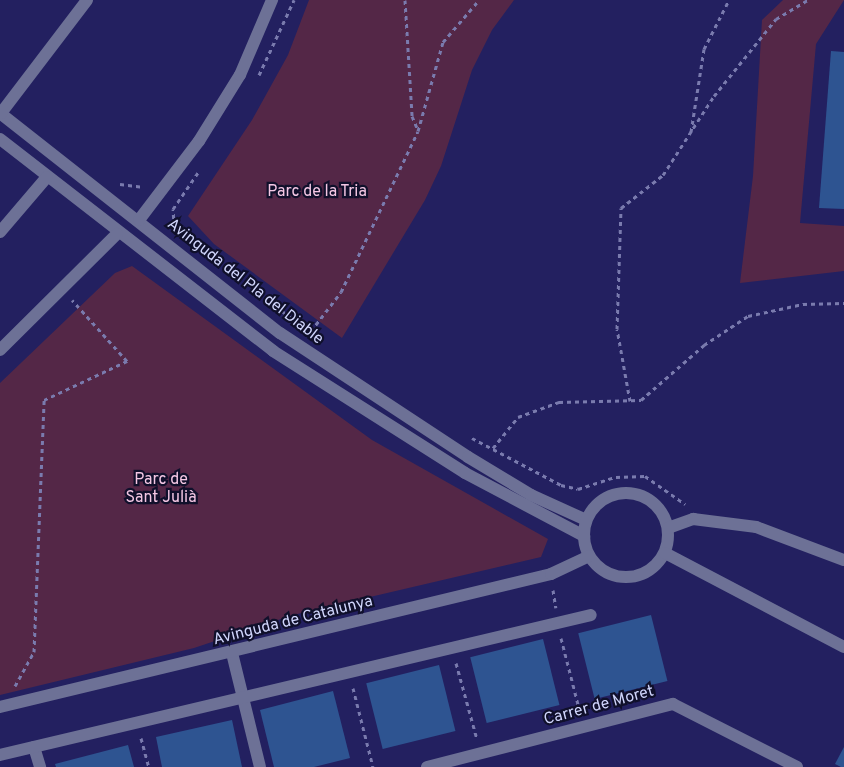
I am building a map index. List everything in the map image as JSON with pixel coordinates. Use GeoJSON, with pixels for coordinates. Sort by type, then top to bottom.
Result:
{"type":"FeatureCollection","features":[{"type":"Feature","properties":{"kind":"street"},"geometry":{"type":"LineString","coordinates":[[0,113],[87,0]]}},
{"type":"Feature","properties":{"kind":"street"},"geometry":{"type":"LineString","coordinates":[[139,220],[159,198],[240,75],[272,0]]}},
{"type":"Feature","properties":{"kind":"street","name":"Avinguda del Pla del Diable"},"geometry":{"type":"LineString","coordinates":[[0,113],[139,220],[280,333],[476,462],[531,495],[586,520]]}},
{"type":"Feature","properties":{"kind":"street","name":"Avinguda del Pla del Diable"},"geometry":{"type":"LineString","coordinates":[[0,139],[116,234],[273,351],[465,473],[584,536]]}},
{"type":"Feature","properties":{"kind":"street"},"geometry":{"type":"LineString","coordinates":[[0,232],[47,178]]}},
{"type":"Feature","properties":{"kind":"street"},"geometry":{"type":"LineString","coordinates":[[0,350],[116,234]]}},
{"type":"Feature","properties":{"kind":"street"},"geometry":{"type":"LineString","coordinates":[[630,492],[656,504],[668,528],[665,553],[647,572],[621,577],[597,566],[589,556],[584,536],[586,520],[604,498],[630,492]]}},
{"type":"Feature","properties":{"kind":"street"},"geometry":{"type":"LineString","coordinates":[[668,528],[693,520],[756,526],[844,560]]}},
{"type":"Feature","properties":{"kind":"street"},"geometry":{"type":"LineString","coordinates":[[665,553],[844,647]]}},
{"type":"Feature","properties":{"kind":"street","name":"Avinguda de Catalunya"},"geometry":{"type":"LineString","coordinates":[[2,706],[551,574],[589,556]]}},
{"type":"Feature","properties":{"kind":"street"},"geometry":{"type":"LineString","coordinates":[[0,755],[591,615]]}},
{"type":"Feature","properties":{"kind":"street"},"geometry":{"type":"LineString","coordinates":[[232,652],[260,767]]}},
{"type":"Feature","properties":{"kind":"street","name":"Carrer de Moret"},"geometry":{"type":"LineString","coordinates":[[427,767],[483,761],[584,725],[673,704],[797,767]]}},
{"type":"Feature","properties":{"kind":"street"},"geometry":{"type":"LineString","coordinates":[[34,748],[40,767]]}},
{"type":"Feature","properties":{"kind":"path"},"geometry":{"type":"LineString","coordinates":[[257,80],[294,0]]}},
{"type":"Feature","properties":{"kind":"path"},"geometry":{"type":"LineString","coordinates":[[404,0],[412,116],[418,131]]}},
{"type":"Feature","properties":{"kind":"path"},"geometry":{"type":"LineString","coordinates":[[311,331],[341,292],[418,131],[443,42],[479,0]]}},
{"type":"Feature","properties":{"kind":"path"},"geometry":{"type":"LineString","coordinates":[[690,135],[704,49],[729,0]]}},
{"type":"Feature","properties":{"kind":"path"},"geometry":{"type":"LineString","coordinates":[[630,401],[617,329],[621,208],[663,175],[714,96],[776,19],[808,0]]}},
{"type":"Feature","properties":{"kind":"path"},"geometry":{"type":"LineString","coordinates":[[178,233],[172,225],[173,209],[202,168]]}},
{"type":"Feature","properties":{"kind":"path"},"geometry":{"type":"LineString","coordinates":[[115,180],[130,188],[142,186],[173,209]]}},
{"type":"Feature","properties":{"kind":"path"},"geometry":{"type":"LineString","coordinates":[[2,706],[34,652],[44,400],[127,361],[62,288]]}},
{"type":"Feature","properties":{"kind":"path"},"geometry":{"type":"LineString","coordinates":[[266,299],[318,336]]}},
{"type":"Feature","properties":{"kind":"path"},"geometry":{"type":"LineString","coordinates":[[493,448],[518,417],[559,402],[641,400],[704,345],[748,316],[803,304],[844,303]]}},
{"type":"Feature","properties":{"kind":"path"},"geometry":{"type":"LineString","coordinates":[[466,435],[578,489],[616,477],[645,476],[694,508]]}},
{"type":"Feature","properties":{"kind":"path"},"geometry":{"type":"LineString","coordinates":[[557,623],[584,725]]}},
{"type":"Feature","properties":{"kind":"path"},"geometry":{"type":"LineString","coordinates":[[452,648],[483,761]]}},
{"type":"Feature","properties":{"kind":"path"},"geometry":{"type":"LineString","coordinates":[[350,672],[373,767]]}},
{"type":"Feature","properties":{"kind":"path"},"geometry":{"type":"LineString","coordinates":[[137,723],[149,767]]}},
{"type":"Feature","properties":{"kind":"green space","name":"Parc de la Tria"},"geometry":{"type":"Polygon","coordinates":[[[309,0],[514,0],[492,30],[472,70],[441,166],[425,200],[342,338],[214,244],[188,216],[252,120],[288,55],[309,0]]]}},
{"type":"Feature","properties":{"kind":"green space"},"geometry":{"type":"Polygon","coordinates":[[[783,0],[844,0],[816,44],[800,223],[844,226],[844,271],[740,283],[753,176],[762,20],[783,0]]]}},
{"type":"Feature","properties":{"kind":"green space","name":"Parc de Sant Julià"},"geometry":{"type":"Polygon","coordinates":[[[132,266],[372,440],[548,539],[541,557],[293,615],[194,648],[0,695],[0,383],[115,273],[132,266]]]}},
{"type":"Feature","properties":{"kind":"building"},"geometry":{"type":"Polygon","coordinates":[[[831,51],[844,52],[844,209],[819,208],[831,51]]]}},
{"type":"Feature","properties":{"kind":"building"},"geometry":{"type":"Polygon","coordinates":[[[651,615],[667,681],[595,699],[578,633],[651,615]]]}},
{"type":"Feature","properties":{"kind":"building"},"geometry":{"type":"Polygon","coordinates":[[[543,639],[559,705],[487,723],[470,657],[543,639]]]}},
{"type":"Feature","properties":{"kind":"building"},"geometry":{"type":"Polygon","coordinates":[[[439,665],[455,731],[383,749],[366,683],[439,665]]]}},
{"type":"Feature","properties":{"kind":"building"},"geometry":{"type":"Polygon","coordinates":[[[333,691],[350,758],[314,767],[274,767],[260,710],[333,691]]]}},
{"type":"Feature","properties":{"kind":"building"},"geometry":{"type":"Polygon","coordinates":[[[232,720],[242,767],[162,767],[156,737],[232,720]]]}},
{"type":"Feature","properties":{"kind":"building"},"geometry":{"type":"Polygon","coordinates":[[[128,745],[134,767],[56,767],[55,764],[128,745]]]}},
{"type":"Feature","properties":{"kind":"building"},"geometry":{"type":"Polygon","coordinates":[[[844,747],[844,767],[841,767],[835,764],[844,747]]]}}]}
